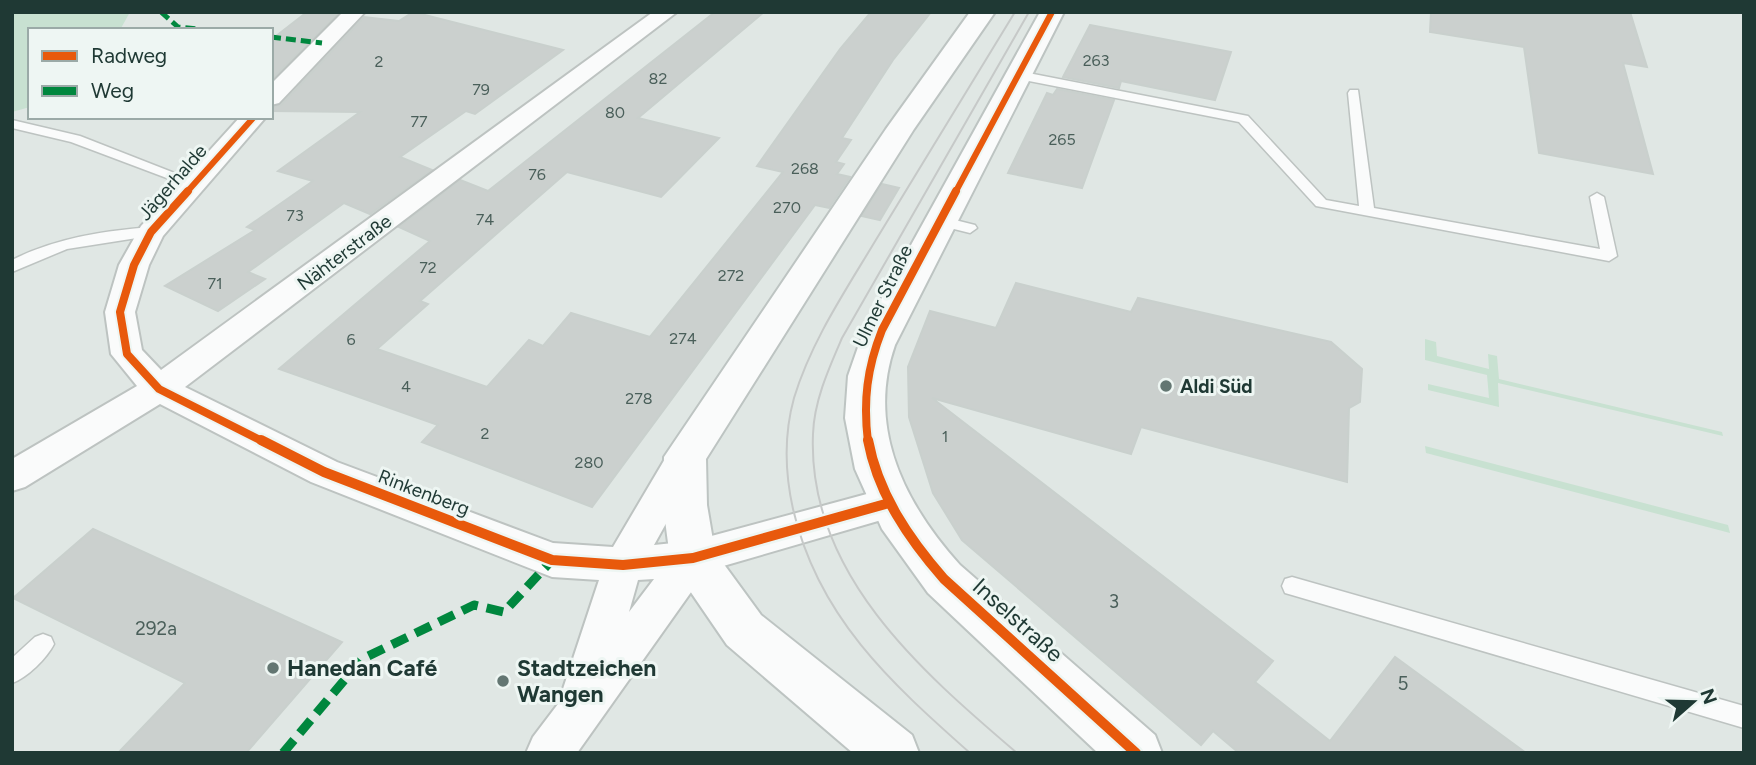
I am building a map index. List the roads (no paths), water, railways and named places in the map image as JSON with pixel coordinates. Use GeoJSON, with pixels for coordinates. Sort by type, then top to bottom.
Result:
{"type":"FeatureCollection","features":[{"type":"Feature","properties":{"kind":"street"},"geometry":{"type":"LineString","coordinates":[[273,96],[355,12]]}},
{"type":"Feature","properties":{"kind":"street","name":"Nähterstraße"},"geometry":{"type":"LineString","coordinates":[[12,477],[159,389],[667,12]]}},
{"type":"Feature","properties":{"kind":"street"},"geometry":{"type":"LineString","coordinates":[[578,711],[623,565],[685,457],[900,129],[983,12]]}},
{"type":"Feature","properties":{"kind":"street","name":"Ulmer Straße"},"geometry":{"type":"LineString","coordinates":[[889,503],[872,454],[865,413],[870,361],[882,330],[955,225],[1018,75],[1052,12]]}},
{"type":"Feature","properties":{"kind":"street","name":"Jägerhalde"},"geometry":{"type":"LineString","coordinates":[[159,389],[127,354],[120,312],[134,265],[151,232],[252,119]]}},
{"type":"Feature","properties":{"kind":"street","name":"Rinkenberg"},"geometry":{"type":"LineString","coordinates":[[159,389],[324,472],[552,560],[623,565],[693,558]]}},
{"type":"Feature","properties":{"kind":"street"},"geometry":{"type":"LineString","coordinates":[[685,457],[685,505],[693,558],[744,630],[892,753]]}},
{"type":"Feature","properties":{"kind":"street"},"geometry":{"type":"LineString","coordinates":[[549,753],[693,558],[889,503]]}},
{"type":"Feature","properties":{"kind":"street","name":"Inselstraße"},"geometry":{"type":"LineString","coordinates":[[889,503],[904,530],[944,579],[1136,753]]}},
{"type":"Feature","properties":{"kind":"lane"},"geometry":{"type":"LineString","coordinates":[[1018,75],[1243,119],[1321,203],[1367,213],[1609,256],[1597,197]]}},
{"type":"Feature","properties":{"kind":"lane"},"geometry":{"type":"LineString","coordinates":[[1354,93],[1367,213]]}},
{"type":"Feature","properties":{"kind":"lane"},"geometry":{"type":"LineString","coordinates":[[12,124],[75,139],[193,183]]}},
{"type":"Feature","properties":{"kind":"lane","name":"Jägerhalde"},"geometry":{"type":"LineString","coordinates":[[12,267],[36,253],[66,242],[107,235],[151,232]]}},
{"type":"Feature","properties":{"kind":"lane"},"geometry":{"type":"LineString","coordinates":[[1292,586],[1744,717]]}},
{"type":"Feature","properties":{"kind":"lane"},"geometry":{"type":"LineString","coordinates":[[12,673],[43,644]]}},
{"type":"Feature","properties":{"kind":"tram line"},"geometry":{"type":"LineString","coordinates":[[970,753],[885,673],[839,615],[820,583],[793,509],[788,482],[787,439],[794,398],[801,377],[829,318],[1015,12]]}},
{"type":"Feature","properties":{"kind":"tram line"},"geometry":{"type":"LineString","coordinates":[[1017,753],[909,653],[877,615],[850,574],[829,531],[816,484],[813,434],[819,397],[842,338],[1029,12]]}},
{"type":"Feature","properties":{"kind":"place","name":"Aldi Süd"},"geometry":{"type":"Point","coordinates":[1166,386]}},
{"type":"Feature","properties":{"kind":"place","name":"Hanedan Café"},"geometry":{"type":"Point","coordinates":[273,668]}},
{"type":"Feature","properties":{"kind":"place","name":"Stadtzeichen Wangen"},"geometry":{"type":"Point","coordinates":[503,681]}}]}
